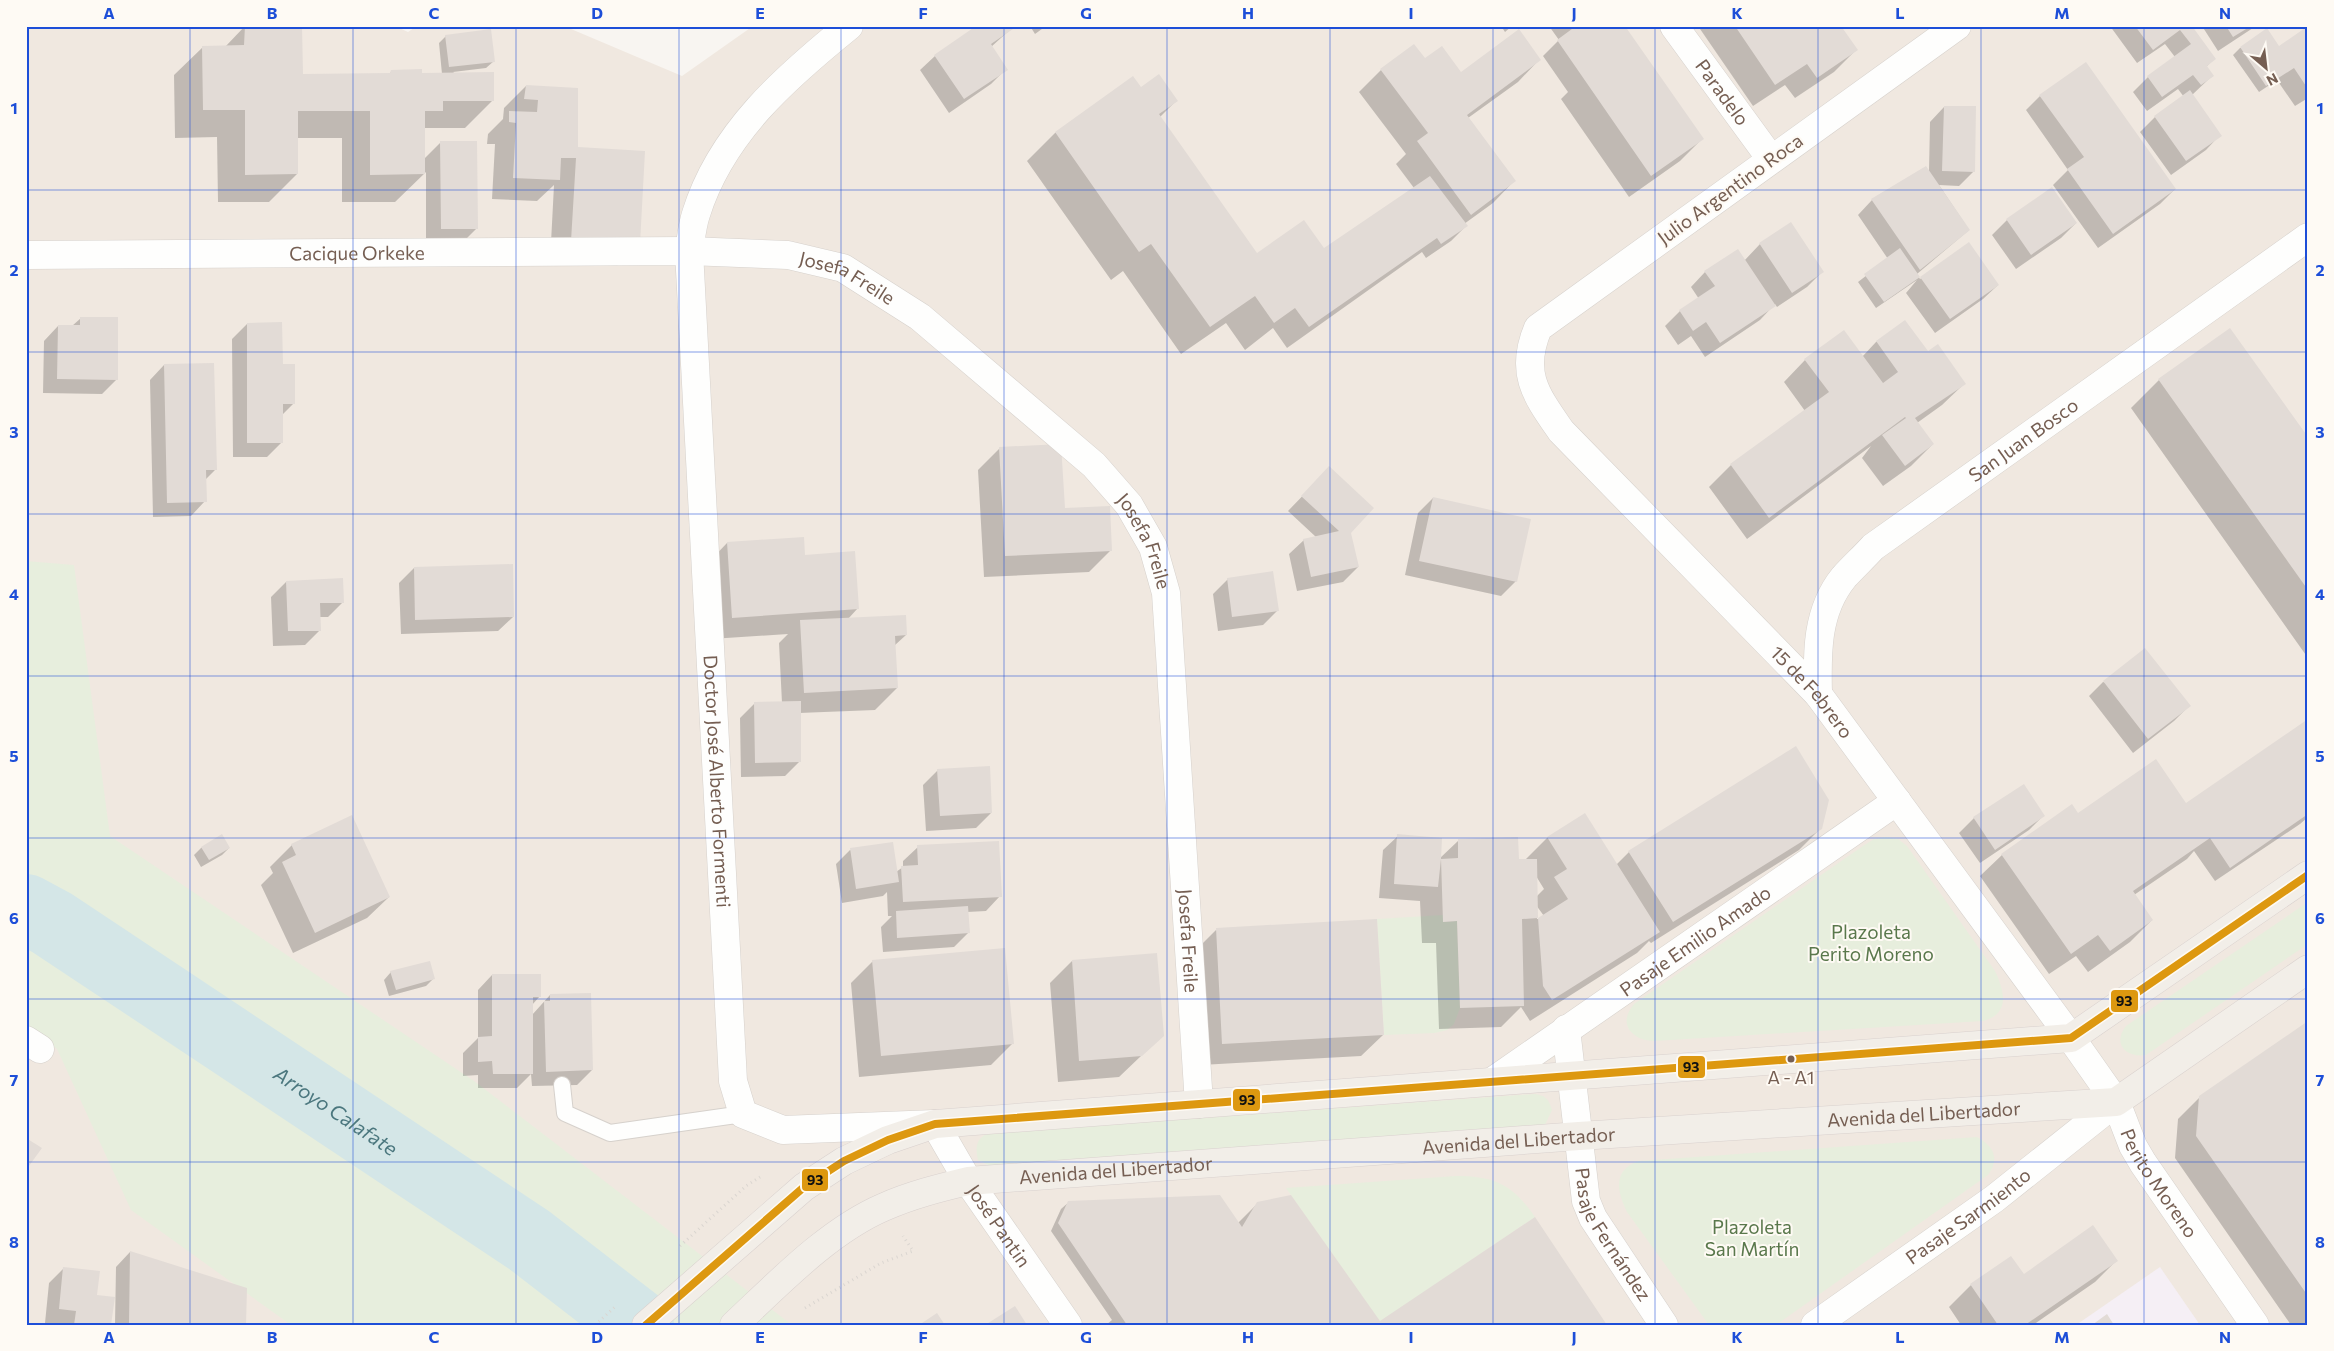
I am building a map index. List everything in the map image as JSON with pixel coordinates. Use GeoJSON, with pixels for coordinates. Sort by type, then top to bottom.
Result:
{"type":"FeatureCollection","features":[{"type":"Feature","properties":{"kind":"main road"},"geometry":{"type":"LineString","coordinates":[[646,1325],[804,1187],[844,1160],[888,1140],[935,1124],[2071,1038],[2308,874]]}},
{"type":"Feature","properties":{"kind":"main road"},"geometry":{"type":"LineString","coordinates":[[2116,1102],[2308,969]]}},
{"type":"Feature","properties":{"kind":"main road","name":"Avenida del Libertador"},"geometry":{"type":"LineString","coordinates":[[734,1325],[796,1268],[850,1227],[882,1207],[925,1192],[968,1181],[1579,1136],[2116,1102]]}},
{"type":"Feature","properties":{"kind":"street","name":"Doctor José Alberto Formenti"},"geometry":{"type":"LineString","coordinates":[[743,1114],[733,1081],[689,252],[695,214],[713,171],[748,119],[795,71],[849,26]]}},
{"type":"Feature","properties":{"kind":"street","name":"Paradelo"},"geometry":{"type":"LineString","coordinates":[[1674,26],[1771,159]]}},
{"type":"Feature","properties":{"kind":"street","name":"Julio Argentino Roca"},"geometry":{"type":"LineString","coordinates":[[1530,370],[1530,347],[1538,328],[1957,26]]}},
{"type":"Feature","properties":{"kind":"street","name":"San Juan Bosco"},"geometry":{"type":"LineString","coordinates":[[1818,694],[1817,652],[1824,615],[1843,579],[1873,547],[2308,237]]}},
{"type":"Feature","properties":{"kind":"street","name":"Cacique Orkeke"},"geometry":{"type":"LineString","coordinates":[[26,255],[689,252]]}},
{"type":"Feature","properties":{"kind":"street","name":"Josefa Freile"},"geometry":{"type":"LineString","coordinates":[[689,252],[788,255],[842,268],[920,317],[1094,465],[1129,505],[1153,547],[1166,593],[1199,1104]]}},
{"type":"Feature","properties":{"kind":"street","name":"15 de Febrero"},"geometry":{"type":"LineString","coordinates":[[1530,370],[1538,398],[1561,431],[1818,694],[2071,1038]]}},
{"type":"Feature","properties":{"kind":"street","name":"Pasaje Emilio Amado"},"geometry":{"type":"LineString","coordinates":[[1493,1081],[1897,801]]}},
{"type":"Feature","properties":{"kind":"street","name":"Pasaje Fernández"},"geometry":{"type":"LineString","coordinates":[[1566,1030],[1579,1136],[1582,1184],[1590,1211],[1664,1325]]}},
{"type":"Feature","properties":{"kind":"street","name":"Perito Moreno"},"geometry":{"type":"LineString","coordinates":[[2071,1038],[2116,1102],[2133,1146],[2143,1163],[2255,1325]]}},
{"type":"Feature","properties":{"kind":"street","name":"Pasaje Sarmiento"},"geometry":{"type":"LineString","coordinates":[[1815,1325],[1994,1199],[2116,1102]]}},
{"type":"Feature","properties":{"kind":"street"},"geometry":{"type":"LineString","coordinates":[[743,1114],[783,1130],[935,1124]]}},
{"type":"Feature","properties":{"kind":"street","name":"José Pantin"},"geometry":{"type":"LineString","coordinates":[[935,1124],[968,1181],[1068,1325]]}},
{"type":"Feature","properties":{"kind":"lane"},"geometry":{"type":"LineString","coordinates":[[562,1084],[565,1113],[610,1133],[743,1114]]}},
{"type":"Feature","properties":{"kind":"shaded area"},"geometry":{"type":"Polygon","coordinates":[[[26,26],[395,26],[408,32],[417,26],[564,26],[682,76],[753,26],[2308,26],[2308,1325],[26,1325],[26,26]]]}},
{"type":"Feature","properties":{"kind":"shaded area"},"geometry":{"type":"Polygon","coordinates":[[[2160,1267],[2200,1325],[2076,1325],[2160,1267]]]}},
{"type":"Feature","properties":{"kind":"green space"},"geometry":{"type":"Polygon","coordinates":[[[26,561],[74,565],[110,836],[474,1081],[792,1325],[291,1325],[131,1210],[57,1049],[26,1028],[26,561]]]}},
{"type":"Feature","properties":{"kind":"green space","name":"Plazoleta Perito Moreno"},"geometry":{"type":"Polygon","coordinates":[[[1886,837],[1898,839],[1907,846],[1995,971],[2003,994],[2003,1001],[1998,1013],[1992,1018],[1983,1021],[1654,1041],[1639,1038],[1629,1030],[1627,1018],[1634,1004],[1863,846],[1874,839],[1886,837]]]}},
{"type":"Feature","properties":{"kind":"green space"},"geometry":{"type":"Polygon","coordinates":[[[2308,902],[2308,944],[2146,1055],[2132,1054],[2123,1048],[2120,1039],[2126,1026],[2308,902]]]}},
{"type":"Feature","properties":{"kind":"green space"},"geometry":{"type":"Polygon","coordinates":[[[1443,915],[1443,922],[1457,921],[1460,1008],[1454,1024],[1447,1030],[1435,1033],[1384,1035],[1377,919],[1443,915]]]}},
{"type":"Feature","properties":{"kind":"green space"},"geometry":{"type":"Polygon","coordinates":[[[1534,1094],[1544,1097],[1551,1106],[1552,1110],[1545,1125],[992,1167],[978,1160],[977,1155],[979,1140],[990,1133],[1534,1094]]]}},
{"type":"Feature","properties":{"kind":"green space","name":"Plazoleta San Martín"},"geometry":{"type":"Polygon","coordinates":[[[1977,1137],[1988,1144],[1993,1153],[1994,1164],[1988,1175],[1776,1325],[1709,1325],[1627,1212],[1619,1189],[1619,1182],[1624,1170],[1639,1161],[1977,1137]]]}},
{"type":"Feature","properties":{"kind":"green space"},"geometry":{"type":"Polygon","coordinates":[[[1456,1176],[1482,1178],[1502,1184],[1519,1197],[1535,1217],[1380,1322],[1286,1188],[1456,1176]]]}},
{"type":"Feature","properties":{"kind":"building"},"geometry":{"type":"Polygon","coordinates":[[[245,26],[302,26],[303,74],[390,73],[391,70],[422,69],[422,73],[494,72],[494,101],[443,101],[443,111],[425,111],[425,174],[370,175],[370,111],[298,111],[298,174],[245,175],[245,110],[203,110],[202,46],[244,45],[245,26]]]}},
{"type":"Feature","properties":{"kind":"building"},"geometry":{"type":"Polygon","coordinates":[[[976,26],[1012,26],[1013,29],[991,44],[1008,70],[964,99],[934,55],[976,26]]]}},
{"type":"Feature","properties":{"kind":"building"},"geometry":{"type":"Polygon","coordinates":[[[1576,26],[1625,26],[1704,139],[1651,176],[1557,40],[1576,26]]]}},
{"type":"Feature","properties":{"kind":"building"},"geometry":{"type":"Polygon","coordinates":[[[1735,26],[1841,26],[1858,50],[1817,78],[1807,64],[1775,85],[1735,26]]]}},
{"type":"Feature","properties":{"kind":"building"},"geometry":{"type":"Polygon","coordinates":[[[2135,26],[2192,26],[2216,59],[2207,66],[2214,76],[2201,85],[2193,75],[2162,97],[2147,76],[2191,44],[2180,30],[2153,50],[2135,26]]]}},
{"type":"Feature","properties":{"kind":"building"},"geometry":{"type":"Polygon","coordinates":[[[2226,26],[2251,26],[2233,37],[2226,26]]]}},
{"type":"Feature","properties":{"kind":"building"},"geometry":{"type":"Polygon","coordinates":[[[2308,26],[2308,89],[2294,68],[2266,86],[2240,47],[2267,28],[2279,46],[2308,26]]]}},
{"type":"Feature","properties":{"kind":"building"},"geometry":{"type":"Polygon","coordinates":[[[491,29],[495,62],[449,67],[445,35],[491,29]]]}},
{"type":"Feature","properties":{"kind":"building"},"geometry":{"type":"Polygon","coordinates":[[[1519,29],[1541,60],[1467,115],[1516,181],[1471,215],[1417,141],[1428,133],[1380,69],[1414,44],[1425,58],[1442,46],[1461,72],[1519,29]]]}},
{"type":"Feature","properties":{"kind":"building"},"geometry":{"type":"Polygon","coordinates":[[[2086,62],[2176,189],[2113,234],[2067,169],[2084,157],[2039,95],[2086,62]]]}},
{"type":"Feature","properties":{"kind":"building"},"geometry":{"type":"Polygon","coordinates":[[[1159,74],[1178,101],[1159,114],[1257,253],[1304,220],[1324,248],[1430,176],[1468,226],[1441,244],[1437,238],[1309,327],[1295,308],[1274,323],[1255,296],[1210,327],[1151,244],[1139,252],[1055,132],[1133,76],[1141,87],[1159,74]]]}},
{"type":"Feature","properties":{"kind":"building"},"geometry":{"type":"Polygon","coordinates":[[[526,85],[578,88],[578,147],[645,151],[640,244],[571,241],[576,158],[561,158],[560,180],[513,178],[516,123],[509,122],[509,111],[537,112],[538,100],[524,99],[526,85]]]}},
{"type":"Feature","properties":{"kind":"building"},"geometry":{"type":"Polygon","coordinates":[[[2190,90],[2222,136],[2186,161],[2154,116],[2190,90]]]}},
{"type":"Feature","properties":{"kind":"building"},"geometry":{"type":"Polygon","coordinates":[[[1944,106],[1976,106],[1975,172],[1942,171],[1944,106]]]}},
{"type":"Feature","properties":{"kind":"building"},"geometry":{"type":"Polygon","coordinates":[[[440,141],[477,141],[478,229],[441,229],[440,141]]]}},
{"type":"Feature","properties":{"kind":"building"},"geometry":{"type":"Polygon","coordinates":[[[1926,166],[1970,230],[1920,270],[1871,199],[1926,166]]]}},
{"type":"Feature","properties":{"kind":"building"},"geometry":{"type":"Polygon","coordinates":[[[2052,187],[2077,223],[2031,255],[2006,219],[2052,187]]]}},
{"type":"Feature","properties":{"kind":"building"},"geometry":{"type":"Polygon","coordinates":[[[1791,222],[1824,272],[1792,293],[1759,243],[1791,222]]]}},
{"type":"Feature","properties":{"kind":"building"},"geometry":{"type":"Polygon","coordinates":[[[1969,242],[1999,285],[1950,319],[1920,277],[1969,242]]]}},
{"type":"Feature","properties":{"kind":"building"},"geometry":{"type":"Polygon","coordinates":[[[1900,248],[1920,277],[1884,302],[1864,274],[1900,248]]]}},
{"type":"Feature","properties":{"kind":"building"},"geometry":{"type":"Polygon","coordinates":[[[1738,249],[1776,306],[1720,343],[1706,322],[1693,331],[1679,310],[1715,286],[1704,271],[1738,249]]]}},
{"type":"Feature","properties":{"kind":"building"},"geometry":{"type":"Polygon","coordinates":[[[80,317],[118,317],[118,380],[57,379],[58,325],[80,325],[80,317]]]}},
{"type":"Feature","properties":{"kind":"building"},"geometry":{"type":"Polygon","coordinates":[[[1905,320],[1928,351],[1938,344],[1966,384],[1915,418],[1934,444],[1905,466],[1882,435],[1905,417],[1769,518],[1730,464],[1829,392],[1804,359],[1844,330],[1883,383],[1898,372],[1876,341],[1905,320]]]}},
{"type":"Feature","properties":{"kind":"building"},"geometry":{"type":"Polygon","coordinates":[[[282,322],[283,364],[295,364],[295,404],[283,404],[283,443],[247,443],[247,323],[282,322]]]}},
{"type":"Feature","properties":{"kind":"building"},"geometry":{"type":"Polygon","coordinates":[[[2230,328],[2308,437],[2308,590],[2158,379],[2230,328]]]}},
{"type":"Feature","properties":{"kind":"building"},"geometry":{"type":"Polygon","coordinates":[[[214,363],[217,470],[206,470],[207,502],[167,503],[164,364],[214,363]]]}},
{"type":"Feature","properties":{"kind":"building"},"geometry":{"type":"Polygon","coordinates":[[[1061,444],[1065,508],[1110,506],[1112,551],[1005,556],[999,447],[1061,444]]]}},
{"type":"Feature","properties":{"kind":"building"},"geometry":{"type":"Polygon","coordinates":[[[1329,466],[1374,508],[1351,533],[1359,567],[1311,577],[1303,539],[1339,531],[1301,496],[1329,466]]]}},
{"type":"Feature","properties":{"kind":"building"},"geometry":{"type":"Polygon","coordinates":[[[1433,497],[1531,519],[1517,582],[1419,561],[1433,497]]]}},
{"type":"Feature","properties":{"kind":"building"},"geometry":{"type":"Polygon","coordinates":[[[804,537],[805,555],[855,551],[859,609],[732,618],[727,542],[804,537]]]}},
{"type":"Feature","properties":{"kind":"building"},"geometry":{"type":"Polygon","coordinates":[[[513,564],[514,617],[415,620],[414,567],[513,564]]]}},
{"type":"Feature","properties":{"kind":"building"},"geometry":{"type":"Polygon","coordinates":[[[1273,571],[1279,611],[1232,617],[1227,578],[1273,571]]]}},
{"type":"Feature","properties":{"kind":"building"},"geometry":{"type":"Polygon","coordinates":[[[343,578],[344,603],[320,603],[321,631],[288,631],[286,581],[343,578]]]}},
{"type":"Feature","properties":{"kind":"building"},"geometry":{"type":"Polygon","coordinates":[[[906,615],[907,635],[895,636],[898,688],[804,693],[800,620],[906,615]]]}},
{"type":"Feature","properties":{"kind":"building"},"geometry":{"type":"Polygon","coordinates":[[[2145,648],[2191,706],[2148,739],[2103,681],[2145,648]]]}},
{"type":"Feature","properties":{"kind":"building"},"geometry":{"type":"Polygon","coordinates":[[[801,701],[801,762],[755,763],[754,702],[801,701]]]}},
{"type":"Feature","properties":{"kind":"building"},"geometry":{"type":"Polygon","coordinates":[[[2308,719],[2308,814],[2230,868],[2210,838],[2133,891],[2153,920],[2110,951],[2098,935],[2071,954],[2001,854],[2072,804],[2078,813],[2156,759],[2186,803],[2308,719]]]}},
{"type":"Feature","properties":{"kind":"building"},"geometry":{"type":"Polygon","coordinates":[[[1796,746],[1829,800],[1822,829],[1673,922],[1628,851],[1796,746]]]}},
{"type":"Feature","properties":{"kind":"building"},"geometry":{"type":"Polygon","coordinates":[[[990,766],[992,813],[940,816],[937,769],[990,766]]]}},
{"type":"Feature","properties":{"kind":"building"},"geometry":{"type":"Polygon","coordinates":[[[2024,784],[2045,816],[1995,850],[1973,817],[2024,784]]]}},
{"type":"Feature","properties":{"kind":"building"},"geometry":{"type":"Polygon","coordinates":[[[1585,813],[1660,932],[1552,1000],[1543,986],[1538,918],[1568,899],[1554,877],[1567,869],[1547,837],[1585,813]]]}},
{"type":"Feature","properties":{"kind":"building"},"geometry":{"type":"Polygon","coordinates":[[[352,815],[390,897],[315,933],[282,862],[296,855],[291,844],[352,815]]]}},
{"type":"Feature","properties":{"kind":"building"},"geometry":{"type":"Polygon","coordinates":[[[222,834],[230,848],[209,860],[201,847],[222,834]]]}},
{"type":"Feature","properties":{"kind":"building"},"geometry":{"type":"Polygon","coordinates":[[[1397,834],[1442,838],[1438,887],[1394,884],[1397,834]]]}},
{"type":"Feature","properties":{"kind":"building"},"geometry":{"type":"Polygon","coordinates":[[[1518,837],[1519,859],[1537,859],[1538,918],[1522,919],[1524,1006],[1460,1008],[1457,921],[1443,922],[1441,859],[1458,858],[1458,839],[1518,837]]]}},
{"type":"Feature","properties":{"kind":"building"},"geometry":{"type":"Polygon","coordinates":[[[999,841],[1002,897],[903,902],[901,866],[918,865],[917,845],[999,841]]]}},
{"type":"Feature","properties":{"kind":"building"},"geometry":{"type":"Polygon","coordinates":[[[893,842],[899,882],[856,889],[850,848],[893,842]]]}},
{"type":"Feature","properties":{"kind":"building"},"geometry":{"type":"Polygon","coordinates":[[[968,906],[970,933],[897,938],[896,911],[968,906]]]}},
{"type":"Feature","properties":{"kind":"building"},"geometry":{"type":"Polygon","coordinates":[[[1377,919],[1384,1035],[1222,1044],[1216,928],[1377,919]]]}},
{"type":"Feature","properties":{"kind":"building"},"geometry":{"type":"Polygon","coordinates":[[[1005,948],[1014,1044],[881,1056],[872,960],[1005,948]]]}},
{"type":"Feature","properties":{"kind":"building"},"geometry":{"type":"Polygon","coordinates":[[[1157,953],[1164,1036],[1142,1056],[1079,1061],[1072,960],[1157,953]]]}},
{"type":"Feature","properties":{"kind":"building"},"geometry":{"type":"Polygon","coordinates":[[[430,961],[435,979],[396,990],[390,971],[430,961]]]}},
{"type":"Feature","properties":{"kind":"building"},"geometry":{"type":"Polygon","coordinates":[[[492,974],[541,974],[541,997],[533,997],[533,1074],[493,1074],[492,1061],[478,1062],[478,1037],[492,1036],[492,974]]]}},
{"type":"Feature","properties":{"kind":"building"},"geometry":{"type":"Polygon","coordinates":[[[591,993],[593,1070],[546,1072],[544,1001],[550,1001],[550,994],[591,993]]]}},
{"type":"Feature","properties":{"kind":"building"},"geometry":{"type":"Polygon","coordinates":[[[2308,1021],[2308,1296],[2196,1136],[2199,1096],[2308,1021]]]}},
{"type":"Feature","properties":{"kind":"building"},"geometry":{"type":"Polygon","coordinates":[[[26,1138],[42,1148],[26,1170],[26,1138]]]}},
{"type":"Feature","properties":{"kind":"building"},"geometry":{"type":"Polygon","coordinates":[[[1220,1195],[1242,1227],[1257,1202],[1291,1195],[1380,1321],[1535,1217],[1607,1325],[1127,1325],[1058,1223],[1068,1201],[1220,1195]]]}},
{"type":"Feature","properties":{"kind":"building"},"geometry":{"type":"Polygon","coordinates":[[[2093,1225],[2118,1261],[2025,1325],[1998,1325],[1970,1284],[2011,1256],[2024,1274],[2093,1225]]]}},
{"type":"Feature","properties":{"kind":"building"},"geometry":{"type":"Polygon","coordinates":[[[130,1251],[247,1288],[246,1325],[129,1325],[130,1251]]]}},
{"type":"Feature","properties":{"kind":"building"},"geometry":{"type":"Polygon","coordinates":[[[63,1267],[100,1271],[97,1295],[115,1297],[111,1325],[74,1325],[76,1311],[59,1309],[63,1267]]]}},
{"type":"Feature","properties":{"kind":"building"},"geometry":{"type":"Polygon","coordinates":[[[1015,1306],[1027,1325],[985,1325],[1015,1306]]]}},
{"type":"Feature","properties":{"kind":"building"},"geometry":{"type":"Polygon","coordinates":[[[937,1313],[945,1325],[919,1325],[937,1313]]]}},
{"type":"Feature","properties":{"kind":"building"},"geometry":{"type":"Polygon","coordinates":[[[2107,1314],[2114,1325],[2092,1325],[2107,1314]]]}},
{"type":"Feature","properties":{"kind":"waterway","name":"Arroyo Calafate"},"geometry":{"type":"LineString","coordinates":[[26,909],[52,923],[529,1240],[639,1325]]}},
{"type":"Feature","properties":{"kind":"transit line","name":"93"},"geometry":{"type":"LineString","coordinates":[[646,1325],[804,1187],[844,1161],[888,1140],[935,1124],[2071,1038],[2308,875]]}},
{"type":"Feature","properties":{"kind":"place","name":"A - A1"},"geometry":{"type":"Point","coordinates":[1791,1059]}}]}
